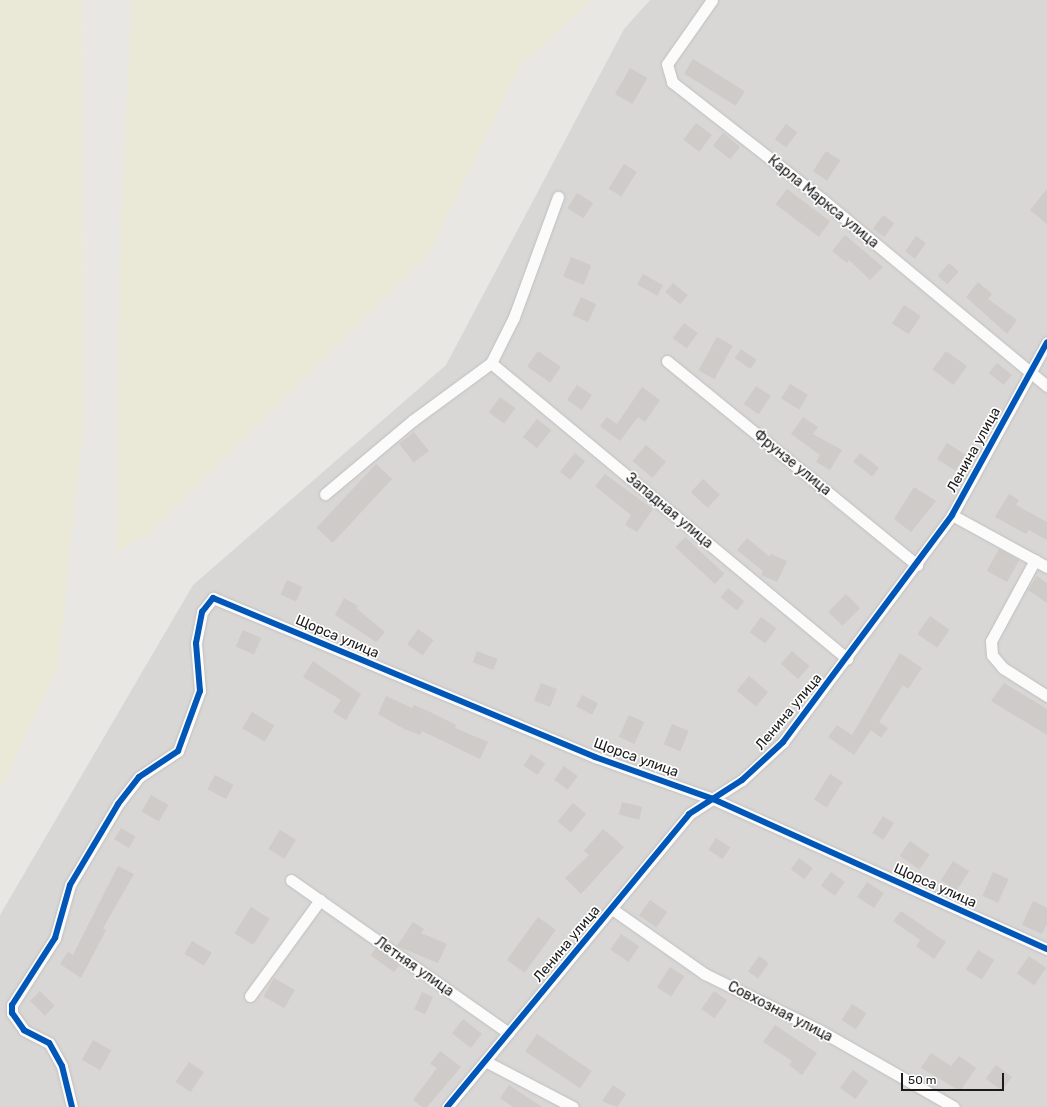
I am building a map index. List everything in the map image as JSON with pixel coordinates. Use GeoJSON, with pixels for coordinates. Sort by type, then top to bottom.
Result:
{"type":"FeatureCollection","features":[{"type":"Feature","properties":{"kind":"street","name":"Карла Маркса улица"},"geometry":{"type":"LineString","coordinates":[[712,0],[667,64],[672,82],[823,200],[1029,373],[1047,386]]}},
{"type":"Feature","properties":{"kind":"street"},"geometry":{"type":"LineString","coordinates":[[325,494],[412,420],[490,363],[514,317],[558,197]]}},
{"type":"Feature","properties":{"kind":"street","name":"Ленина улица"},"geometry":{"type":"LineString","coordinates":[[447,1107],[689,814],[742,780],[783,742],[917,565],[952,515],[1047,342]]}},
{"type":"Feature","properties":{"kind":"street","name":"Фрунзе улица"},"geometry":{"type":"LineString","coordinates":[[667,361],[917,565]]}},
{"type":"Feature","properties":{"kind":"street","name":"Западная улица"},"geometry":{"type":"LineString","coordinates":[[490,363],[847,659]]}},
{"type":"Feature","properties":{"kind":"street"},"geometry":{"type":"LineString","coordinates":[[952,515],[1047,567]]}},
{"type":"Feature","properties":{"kind":"street"},"geometry":{"type":"LineString","coordinates":[[1035,560],[990,641],[992,655],[1003,668],[1047,696]]}},
{"type":"Feature","properties":{"kind":"street","name":"Щорса улица"},"geometry":{"type":"LineString","coordinates":[[72,1107],[62,1066],[49,1043],[24,1030],[12,1013],[12,1005],[55,938],[70,885],[118,804],[139,777],[178,751],[200,691],[196,643],[202,612],[214,598],[588,754],[713,799],[1047,949]]}},
{"type":"Feature","properties":{"kind":"street","name":"Летняя улица"},"geometry":{"type":"LineString","coordinates":[[291,880],[509,1033]]}},
{"type":"Feature","properties":{"kind":"street"},"geometry":{"type":"LineString","coordinates":[[250,996],[320,900]]}},
{"type":"Feature","properties":{"kind":"street","name":"Совхозная улица"},"geometry":{"type":"LineString","coordinates":[[612,909],[704,974],[819,1030],[954,1107]]}},
{"type":"Feature","properties":{"kind":"street"},"geometry":{"type":"LineString","coordinates":[[485,1062],[573,1107]]}},
{"type":"Feature","properties":{"kind":"shaded area"},"geometry":{"type":"Polygon","coordinates":[[[650,0],[1047,0],[1047,1107],[0,1107],[0,915],[193,585],[446,365],[624,29],[650,0]]]}},
{"type":"Feature","properties":{"kind":"green space"},"geometry":{"type":"Polygon","coordinates":[[[0,0],[82,0],[84,424],[58,667],[0,790],[0,0]]]}},
{"type":"Feature","properties":{"kind":"green space"},"geometry":{"type":"Polygon","coordinates":[[[132,0],[592,0],[520,66],[430,252],[146,536],[116,553],[120,235],[132,0]]]}},
{"type":"Feature","properties":{"kind":"building"},"geometry":{"type":"Polygon","coordinates":[[[693,59],[745,91],[736,106],[684,73],[693,59]]]}},
{"type":"Feature","properties":{"kind":"building"},"geometry":{"type":"Polygon","coordinates":[[[630,68],[647,78],[632,104],[615,94],[630,68]]]}},
{"type":"Feature","properties":{"kind":"building"},"geometry":{"type":"Polygon","coordinates":[[[696,123],[712,135],[699,152],[683,140],[696,123]]]}},
{"type":"Feature","properties":{"kind":"building"},"geometry":{"type":"Polygon","coordinates":[[[786,124],[797,132],[786,148],[775,139],[786,124]]]}},
{"type":"Feature","properties":{"kind":"building"},"geometry":{"type":"Polygon","coordinates":[[[723,133],[740,147],[730,159],[713,145],[723,133]]]}},
{"type":"Feature","properties":{"kind":"building"},"geometry":{"type":"Polygon","coordinates":[[[826,151],[840,160],[827,180],[813,171],[826,151]]]}},
{"type":"Feature","properties":{"kind":"building"},"geometry":{"type":"Polygon","coordinates":[[[624,164],[637,172],[621,197],[609,189],[624,164]]]}},
{"type":"Feature","properties":{"kind":"building"},"geometry":{"type":"Polygon","coordinates":[[[787,189],[830,221],[819,237],[776,204],[787,189]]]}},
{"type":"Feature","properties":{"kind":"building"},"geometry":{"type":"Polygon","coordinates":[[[1047,189],[1047,224],[1030,210],[1047,189]]]}},
{"type":"Feature","properties":{"kind":"building"},"geometry":{"type":"Polygon","coordinates":[[[577,193],[593,203],[584,218],[567,208],[577,193]]]}},
{"type":"Feature","properties":{"kind":"building"},"geometry":{"type":"Polygon","coordinates":[[[883,215],[894,223],[884,237],[873,229],[883,215]]]}},
{"type":"Feature","properties":{"kind":"building"},"geometry":{"type":"Polygon","coordinates":[[[845,235],[883,267],[870,280],[849,260],[847,263],[832,251],[845,235]]]}},
{"type":"Feature","properties":{"kind":"building"},"geometry":{"type":"Polygon","coordinates":[[[916,236],[926,243],[915,258],[905,252],[916,236]]]}},
{"type":"Feature","properties":{"kind":"building"},"geometry":{"type":"Polygon","coordinates":[[[571,257],[591,265],[584,285],[563,276],[571,257]]]}},
{"type":"Feature","properties":{"kind":"building"},"geometry":{"type":"Polygon","coordinates":[[[949,263],[959,272],[947,284],[938,276],[949,263]]]}},
{"type":"Feature","properties":{"kind":"building"},"geometry":{"type":"Polygon","coordinates":[[[643,274],[663,285],[657,296],[637,284],[643,274]]]}},
{"type":"Feature","properties":{"kind":"building"},"geometry":{"type":"Polygon","coordinates":[[[978,282],[992,294],[988,299],[1017,320],[1007,334],[966,297],[978,282]]]}},
{"type":"Feature","properties":{"kind":"building"},"geometry":{"type":"Polygon","coordinates":[[[673,283],[688,295],[680,304],[665,292],[673,283]]]}},
{"type":"Feature","properties":{"kind":"building"},"geometry":{"type":"Polygon","coordinates":[[[581,297],[596,304],[588,322],[573,315],[581,297]]]}},
{"type":"Feature","properties":{"kind":"building"},"geometry":{"type":"Polygon","coordinates":[[[904,305],[921,316],[909,334],[892,323],[904,305]]]}},
{"type":"Feature","properties":{"kind":"building"},"geometry":{"type":"Polygon","coordinates":[[[684,323],[698,333],[687,348],[673,338],[684,323]]]}},
{"type":"Feature","properties":{"kind":"building"},"geometry":{"type":"Polygon","coordinates":[[[717,337],[733,346],[714,379],[699,370],[717,337]]]}},
{"type":"Feature","properties":{"kind":"building"},"geometry":{"type":"Polygon","coordinates":[[[741,349],[757,360],[750,369],[735,358],[741,349]]]}},
{"type":"Feature","properties":{"kind":"building"},"geometry":{"type":"Polygon","coordinates":[[[538,351],[561,367],[550,383],[527,367],[538,351]]]}},
{"type":"Feature","properties":{"kind":"building"},"geometry":{"type":"Polygon","coordinates":[[[946,351],[967,366],[954,385],[932,370],[946,351]]]}},
{"type":"Feature","properties":{"kind":"building"},"geometry":{"type":"Polygon","coordinates":[[[997,363],[1012,375],[1004,385],[989,373],[997,363]]]}},
{"type":"Feature","properties":{"kind":"building"},"geometry":{"type":"Polygon","coordinates":[[[790,384],[808,395],[799,409],[781,399],[790,384]]]}},
{"type":"Feature","properties":{"kind":"building"},"geometry":{"type":"Polygon","coordinates":[[[577,385],[592,395],[582,410],[567,400],[577,385]]]}},
{"type":"Feature","properties":{"kind":"building"},"geometry":{"type":"Polygon","coordinates":[[[756,386],[771,396],[759,414],[744,404],[756,386]]]}},
{"type":"Feature","properties":{"kind":"building"},"geometry":{"type":"Polygon","coordinates":[[[642,387],[660,400],[645,422],[638,417],[620,441],[600,426],[607,417],[617,424],[642,387]]]}},
{"type":"Feature","properties":{"kind":"building"},"geometry":{"type":"Polygon","coordinates":[[[500,397],[515,408],[504,424],[489,412],[500,397]]]}},
{"type":"Feature","properties":{"kind":"building"},"geometry":{"type":"Polygon","coordinates":[[[803,417],[818,427],[813,434],[842,450],[830,470],[816,462],[820,455],[791,434],[803,417]]]}},
{"type":"Feature","properties":{"kind":"building"},"geometry":{"type":"Polygon","coordinates":[[[537,419],[551,430],[537,448],[523,437],[537,419]]]}},
{"type":"Feature","properties":{"kind":"building"},"geometry":{"type":"Polygon","coordinates":[[[414,432],[429,451],[414,463],[399,444],[414,432]]]}},
{"type":"Feature","properties":{"kind":"building"},"geometry":{"type":"Polygon","coordinates":[[[947,443],[966,455],[956,471],[937,459],[947,443]]]}},
{"type":"Feature","properties":{"kind":"building"},"geometry":{"type":"Polygon","coordinates":[[[646,445],[666,462],[652,478],[633,461],[646,445]]]}},
{"type":"Feature","properties":{"kind":"building"},"geometry":{"type":"Polygon","coordinates":[[[575,453],[585,461],[570,480],[560,472],[575,453]]]}},
{"type":"Feature","properties":{"kind":"building"},"geometry":{"type":"Polygon","coordinates":[[[860,453],[879,468],[872,476],[853,462],[860,453]]]}},
{"type":"Feature","properties":{"kind":"building"},"geometry":{"type":"Polygon","coordinates":[[[376,464],[392,479],[333,543],[317,528],[376,464]]]}},
{"type":"Feature","properties":{"kind":"building"},"geometry":{"type":"Polygon","coordinates":[[[605,474],[653,509],[637,532],[625,525],[631,515],[595,486],[605,474]]]}},
{"type":"Feature","properties":{"kind":"building"},"geometry":{"type":"Polygon","coordinates":[[[703,479],[720,495],[708,508],[691,492],[703,479]]]}},
{"type":"Feature","properties":{"kind":"building"},"geometry":{"type":"Polygon","coordinates":[[[914,487],[936,501],[911,532],[894,519],[914,487]]]}},
{"type":"Feature","properties":{"kind":"building"},"geometry":{"type":"Polygon","coordinates":[[[1009,494],[1019,500],[1016,505],[1047,522],[1047,540],[1029,530],[1026,534],[995,517],[1009,494]]]}},
{"type":"Feature","properties":{"kind":"building"},"geometry":{"type":"Polygon","coordinates":[[[685,537],[724,574],[715,584],[675,547],[685,537]]]}},
{"type":"Feature","properties":{"kind":"building"},"geometry":{"type":"Polygon","coordinates":[[[747,538],[770,557],[771,554],[787,561],[777,582],[761,575],[763,571],[737,550],[747,538]]]}},
{"type":"Feature","properties":{"kind":"building"},"geometry":{"type":"Polygon","coordinates":[[[999,549],[1019,560],[1007,582],[987,571],[999,549]]]}},
{"type":"Feature","properties":{"kind":"building"},"geometry":{"type":"Polygon","coordinates":[[[1037,576],[1047,583],[1047,603],[1028,590],[1037,576]]]}},
{"type":"Feature","properties":{"kind":"building"},"geometry":{"type":"Polygon","coordinates":[[[287,580],[303,587],[296,602],[280,595],[287,580]]]}},
{"type":"Feature","properties":{"kind":"building"},"geometry":{"type":"Polygon","coordinates":[[[728,588],[744,601],[737,611],[720,597],[728,588]]]}},
{"type":"Feature","properties":{"kind":"building"},"geometry":{"type":"Polygon","coordinates":[[[846,594],[860,608],[842,626],[828,612],[846,594]]]}},
{"type":"Feature","properties":{"kind":"building"},"geometry":{"type":"Polygon","coordinates":[[[344,598],[358,606],[356,608],[385,632],[376,642],[335,615],[344,598]]]}},
{"type":"Feature","properties":{"kind":"building"},"geometry":{"type":"Polygon","coordinates":[[[930,616],[950,630],[937,648],[917,634],[930,616]]]}},
{"type":"Feature","properties":{"kind":"building"},"geometry":{"type":"Polygon","coordinates":[[[761,617],[776,628],[765,644],[750,632],[761,617]]]}},
{"type":"Feature","properties":{"kind":"building"},"geometry":{"type":"Polygon","coordinates":[[[418,629],[434,640],[423,655],[407,645],[418,629]]]}},
{"type":"Feature","properties":{"kind":"building"},"geometry":{"type":"Polygon","coordinates":[[[243,630],[261,638],[254,655],[236,646],[243,630]]]}},
{"type":"Feature","properties":{"kind":"building"},"geometry":{"type":"Polygon","coordinates":[[[477,651],[498,659],[493,670],[473,662],[477,651]]]}},
{"type":"Feature","properties":{"kind":"building"},"geometry":{"type":"Polygon","coordinates":[[[792,651],[809,666],[798,679],[781,664],[792,651]]]}},
{"type":"Feature","properties":{"kind":"building"},"geometry":{"type":"Polygon","coordinates":[[[900,653],[922,668],[908,689],[903,685],[879,722],[888,728],[881,738],[871,730],[854,755],[828,737],[837,725],[852,735],[900,653]]]}},
{"type":"Feature","properties":{"kind":"building"},"geometry":{"type":"Polygon","coordinates":[[[313,661],[361,694],[346,720],[333,712],[341,700],[303,677],[313,661]]]}},
{"type":"Feature","properties":{"kind":"building"},"geometry":{"type":"Polygon","coordinates":[[[749,676],[768,692],[756,707],[737,691],[749,676]]]}},
{"type":"Feature","properties":{"kind":"building"},"geometry":{"type":"Polygon","coordinates":[[[541,683],[557,689],[550,707],[534,701],[541,683]]]}},
{"type":"Feature","properties":{"kind":"building"},"geometry":{"type":"Polygon","coordinates":[[[1004,683],[1047,709],[1047,735],[991,701],[1004,683]]]}},
{"type":"Feature","properties":{"kind":"building"},"geometry":{"type":"Polygon","coordinates":[[[582,695],[598,703],[592,715],[576,707],[582,695]]]}},
{"type":"Feature","properties":{"kind":"building"},"geometry":{"type":"Polygon","coordinates":[[[386,696],[412,708],[414,705],[430,712],[456,725],[455,728],[488,742],[480,759],[422,731],[420,735],[404,729],[378,714],[386,696]]]}},
{"type":"Feature","properties":{"kind":"building"},"geometry":{"type":"Polygon","coordinates":[[[252,712],[274,725],[265,742],[242,728],[252,712]]]}},
{"type":"Feature","properties":{"kind":"building"},"geometry":{"type":"Polygon","coordinates":[[[629,715],[644,722],[634,744],[619,737],[629,715]]]}},
{"type":"Feature","properties":{"kind":"building"},"geometry":{"type":"Polygon","coordinates":[[[672,724],[689,731],[680,751],[664,744],[672,724]]]}},
{"type":"Feature","properties":{"kind":"building"},"geometry":{"type":"Polygon","coordinates":[[[531,754],[545,763],[538,775],[523,766],[531,754]]]}},
{"type":"Feature","properties":{"kind":"building"},"geometry":{"type":"Polygon","coordinates":[[[564,766],[578,776],[568,790],[554,780],[564,766]]]}},
{"type":"Feature","properties":{"kind":"building"},"geometry":{"type":"Polygon","coordinates":[[[830,774],[843,782],[827,807],[814,799],[830,774]]]}},
{"type":"Feature","properties":{"kind":"building"},"geometry":{"type":"Polygon","coordinates":[[[215,775],[234,785],[226,799],[207,789],[215,775]]]}},
{"type":"Feature","properties":{"kind":"building"},"geometry":{"type":"Polygon","coordinates":[[[151,795],[168,805],[159,821],[142,811],[151,795]]]}},
{"type":"Feature","properties":{"kind":"building"},"geometry":{"type":"Polygon","coordinates":[[[622,802],[642,807],[639,820],[619,815],[622,802]]]}},
{"type":"Feature","properties":{"kind":"building"},"geometry":{"type":"Polygon","coordinates":[[[573,803],[586,814],[571,832],[558,821],[573,803]]]}},
{"type":"Feature","properties":{"kind":"building"},"geometry":{"type":"Polygon","coordinates":[[[883,816],[894,823],[883,840],[872,833],[883,816]]]}},
{"type":"Feature","properties":{"kind":"building"},"geometry":{"type":"Polygon","coordinates":[[[121,828],[136,837],[129,848],[114,839],[121,828]]]}},
{"type":"Feature","properties":{"kind":"building"},"geometry":{"type":"Polygon","coordinates":[[[603,829],[624,847],[581,894],[565,878],[589,855],[584,851],[603,829]]]}},
{"type":"Feature","properties":{"kind":"building"},"geometry":{"type":"Polygon","coordinates":[[[280,830],[296,840],[284,859],[268,849],[280,830]]]}},
{"type":"Feature","properties":{"kind":"building"},"geometry":{"type":"Polygon","coordinates":[[[716,838],[730,847],[723,859],[708,850],[716,838]]]}},
{"type":"Feature","properties":{"kind":"building"},"geometry":{"type":"Polygon","coordinates":[[[910,841],[930,855],[919,870],[900,856],[910,841]]]}},
{"type":"Feature","properties":{"kind":"building"},"geometry":{"type":"Polygon","coordinates":[[[799,858],[813,868],[805,879],[791,869],[799,858]]]}},
{"type":"Feature","properties":{"kind":"building"},"geometry":{"type":"Polygon","coordinates":[[[953,861],[969,871],[957,891],[941,881],[953,861]]]}},
{"type":"Feature","properties":{"kind":"building"},"geometry":{"type":"Polygon","coordinates":[[[118,866],[134,874],[103,928],[106,930],[81,978],[60,964],[68,952],[73,955],[118,866]]]}},
{"type":"Feature","properties":{"kind":"building"},"geometry":{"type":"Polygon","coordinates":[[[831,872],[845,882],[835,896],[821,886],[831,872]]]}},
{"type":"Feature","properties":{"kind":"building"},"geometry":{"type":"Polygon","coordinates":[[[993,872],[1009,879],[998,903],[982,896],[993,872]]]}},
{"type":"Feature","properties":{"kind":"building"},"geometry":{"type":"Polygon","coordinates":[[[867,882],[884,893],[874,908],[857,897],[867,882]]]}},
{"type":"Feature","properties":{"kind":"building"},"geometry":{"type":"Polygon","coordinates":[[[650,900],[667,912],[656,928],[639,916],[650,900]]]}},
{"type":"Feature","properties":{"kind":"building"},"geometry":{"type":"Polygon","coordinates":[[[1033,901],[1047,908],[1047,924],[1042,934],[1022,925],[1033,901]]]}},
{"type":"Feature","properties":{"kind":"building"},"geometry":{"type":"Polygon","coordinates":[[[251,907],[270,919],[253,945],[235,933],[251,907]]]}},
{"type":"Feature","properties":{"kind":"building"},"geometry":{"type":"Polygon","coordinates":[[[901,911],[946,942],[934,959],[916,946],[920,940],[893,921],[901,911]]]}},
{"type":"Feature","properties":{"kind":"building"},"geometry":{"type":"Polygon","coordinates":[[[538,917],[556,930],[525,973],[507,960],[538,917]]]}},
{"type":"Feature","properties":{"kind":"building"},"geometry":{"type":"Polygon","coordinates":[[[413,922],[424,929],[421,933],[447,944],[438,963],[397,946],[413,922]]]}},
{"type":"Feature","properties":{"kind":"building"},"geometry":{"type":"Polygon","coordinates":[[[621,934],[639,946],[629,962],[610,950],[621,934]]]}},
{"type":"Feature","properties":{"kind":"building"},"geometry":{"type":"Polygon","coordinates":[[[192,941],[212,953],[204,966],[184,954],[192,941]]]}},
{"type":"Feature","properties":{"kind":"building"},"geometry":{"type":"Polygon","coordinates":[[[376,948],[399,965],[394,972],[371,955],[376,948]]]}},
{"type":"Feature","properties":{"kind":"building"},"geometry":{"type":"Polygon","coordinates":[[[978,950],[994,960],[982,980],[966,970],[978,950]]]}},
{"type":"Feature","properties":{"kind":"building"},"geometry":{"type":"Polygon","coordinates":[[[759,956],[769,963],[758,978],[748,972],[759,956]]]}},
{"type":"Feature","properties":{"kind":"building"},"geometry":{"type":"Polygon","coordinates":[[[1029,956],[1046,968],[1034,985],[1017,973],[1029,956]]]}},
{"type":"Feature","properties":{"kind":"building"},"geometry":{"type":"Polygon","coordinates":[[[670,967],[684,976],[671,996],[657,987],[670,967]]]}},
{"type":"Feature","properties":{"kind":"building"},"geometry":{"type":"Polygon","coordinates":[[[274,978],[295,990],[284,1008],[264,996],[274,978]]]}},
{"type":"Feature","properties":{"kind":"building"},"geometry":{"type":"Polygon","coordinates":[[[40,991],[55,1006],[45,1016],[30,1001],[40,991]]]}},
{"type":"Feature","properties":{"kind":"building"},"geometry":{"type":"Polygon","coordinates":[[[714,991],[727,1000],[714,1018],[701,1009],[714,991]]]}},
{"type":"Feature","properties":{"kind":"building"},"geometry":{"type":"Polygon","coordinates":[[[422,992],[433,997],[425,1014],[414,1009],[422,992]]]}},
{"type":"Feature","properties":{"kind":"building"},"geometry":{"type":"Polygon","coordinates":[[[852,1004],[866,1013],[856,1029],[842,1020],[852,1004]]]}},
{"type":"Feature","properties":{"kind":"building"},"geometry":{"type":"Polygon","coordinates":[[[463,1019],[482,1034],[471,1048],[452,1033],[463,1019]]]}},
{"type":"Feature","properties":{"kind":"building"},"geometry":{"type":"Polygon","coordinates":[[[775,1025],[817,1053],[802,1075],[789,1065],[792,1061],[763,1042],[775,1025]]]}},
{"type":"Feature","properties":{"kind":"building"},"geometry":{"type":"Polygon","coordinates":[[[537,1034],[592,1071],[580,1088],[525,1051],[537,1034]]]}},
{"type":"Feature","properties":{"kind":"building"},"geometry":{"type":"Polygon","coordinates":[[[93,1040],[111,1050],[100,1070],[82,1060],[93,1040]]]}},
{"type":"Feature","properties":{"kind":"building"},"geometry":{"type":"Polygon","coordinates":[[[440,1051],[461,1067],[427,1107],[422,1107],[413,1100],[437,1068],[430,1064],[440,1051]]]}},
{"type":"Feature","properties":{"kind":"building"},"geometry":{"type":"Polygon","coordinates":[[[931,1053],[951,1066],[959,1056],[976,1068],[960,1091],[921,1068],[931,1053]]]}},
{"type":"Feature","properties":{"kind":"building"},"geometry":{"type":"Polygon","coordinates":[[[189,1062],[204,1072],[191,1092],[176,1082],[189,1062]]]}},
{"type":"Feature","properties":{"kind":"building"},"geometry":{"type":"Polygon","coordinates":[[[996,1065],[1012,1077],[1002,1091],[986,1079],[996,1065]]]}},
{"type":"Feature","properties":{"kind":"building"},"geometry":{"type":"Polygon","coordinates":[[[853,1070],[868,1081],[855,1099],[840,1088],[853,1070]]]}},
{"type":"Feature","properties":{"kind":"building"},"geometry":{"type":"Polygon","coordinates":[[[509,1085],[542,1107],[513,1107],[500,1098],[509,1085]]]}},
{"type":"Feature","properties":{"kind":"building"},"geometry":{"type":"Polygon","coordinates":[[[613,1085],[626,1094],[617,1107],[602,1101],[613,1085]]]}},
{"type":"Feature","properties":{"kind":"cycle path"},"geometry":{"type":"LineString","coordinates":[[447,1107],[689,814],[742,780],[783,742],[952,515],[1047,342]]}},
{"type":"Feature","properties":{"kind":"cycle path"},"geometry":{"type":"LineString","coordinates":[[72,1107],[62,1066],[49,1043],[24,1030],[12,1013],[12,1005],[55,938],[70,885],[118,804],[139,777],[178,751],[200,691],[196,643],[202,612],[213,598],[595,757],[713,799],[1047,949]]}}]}
